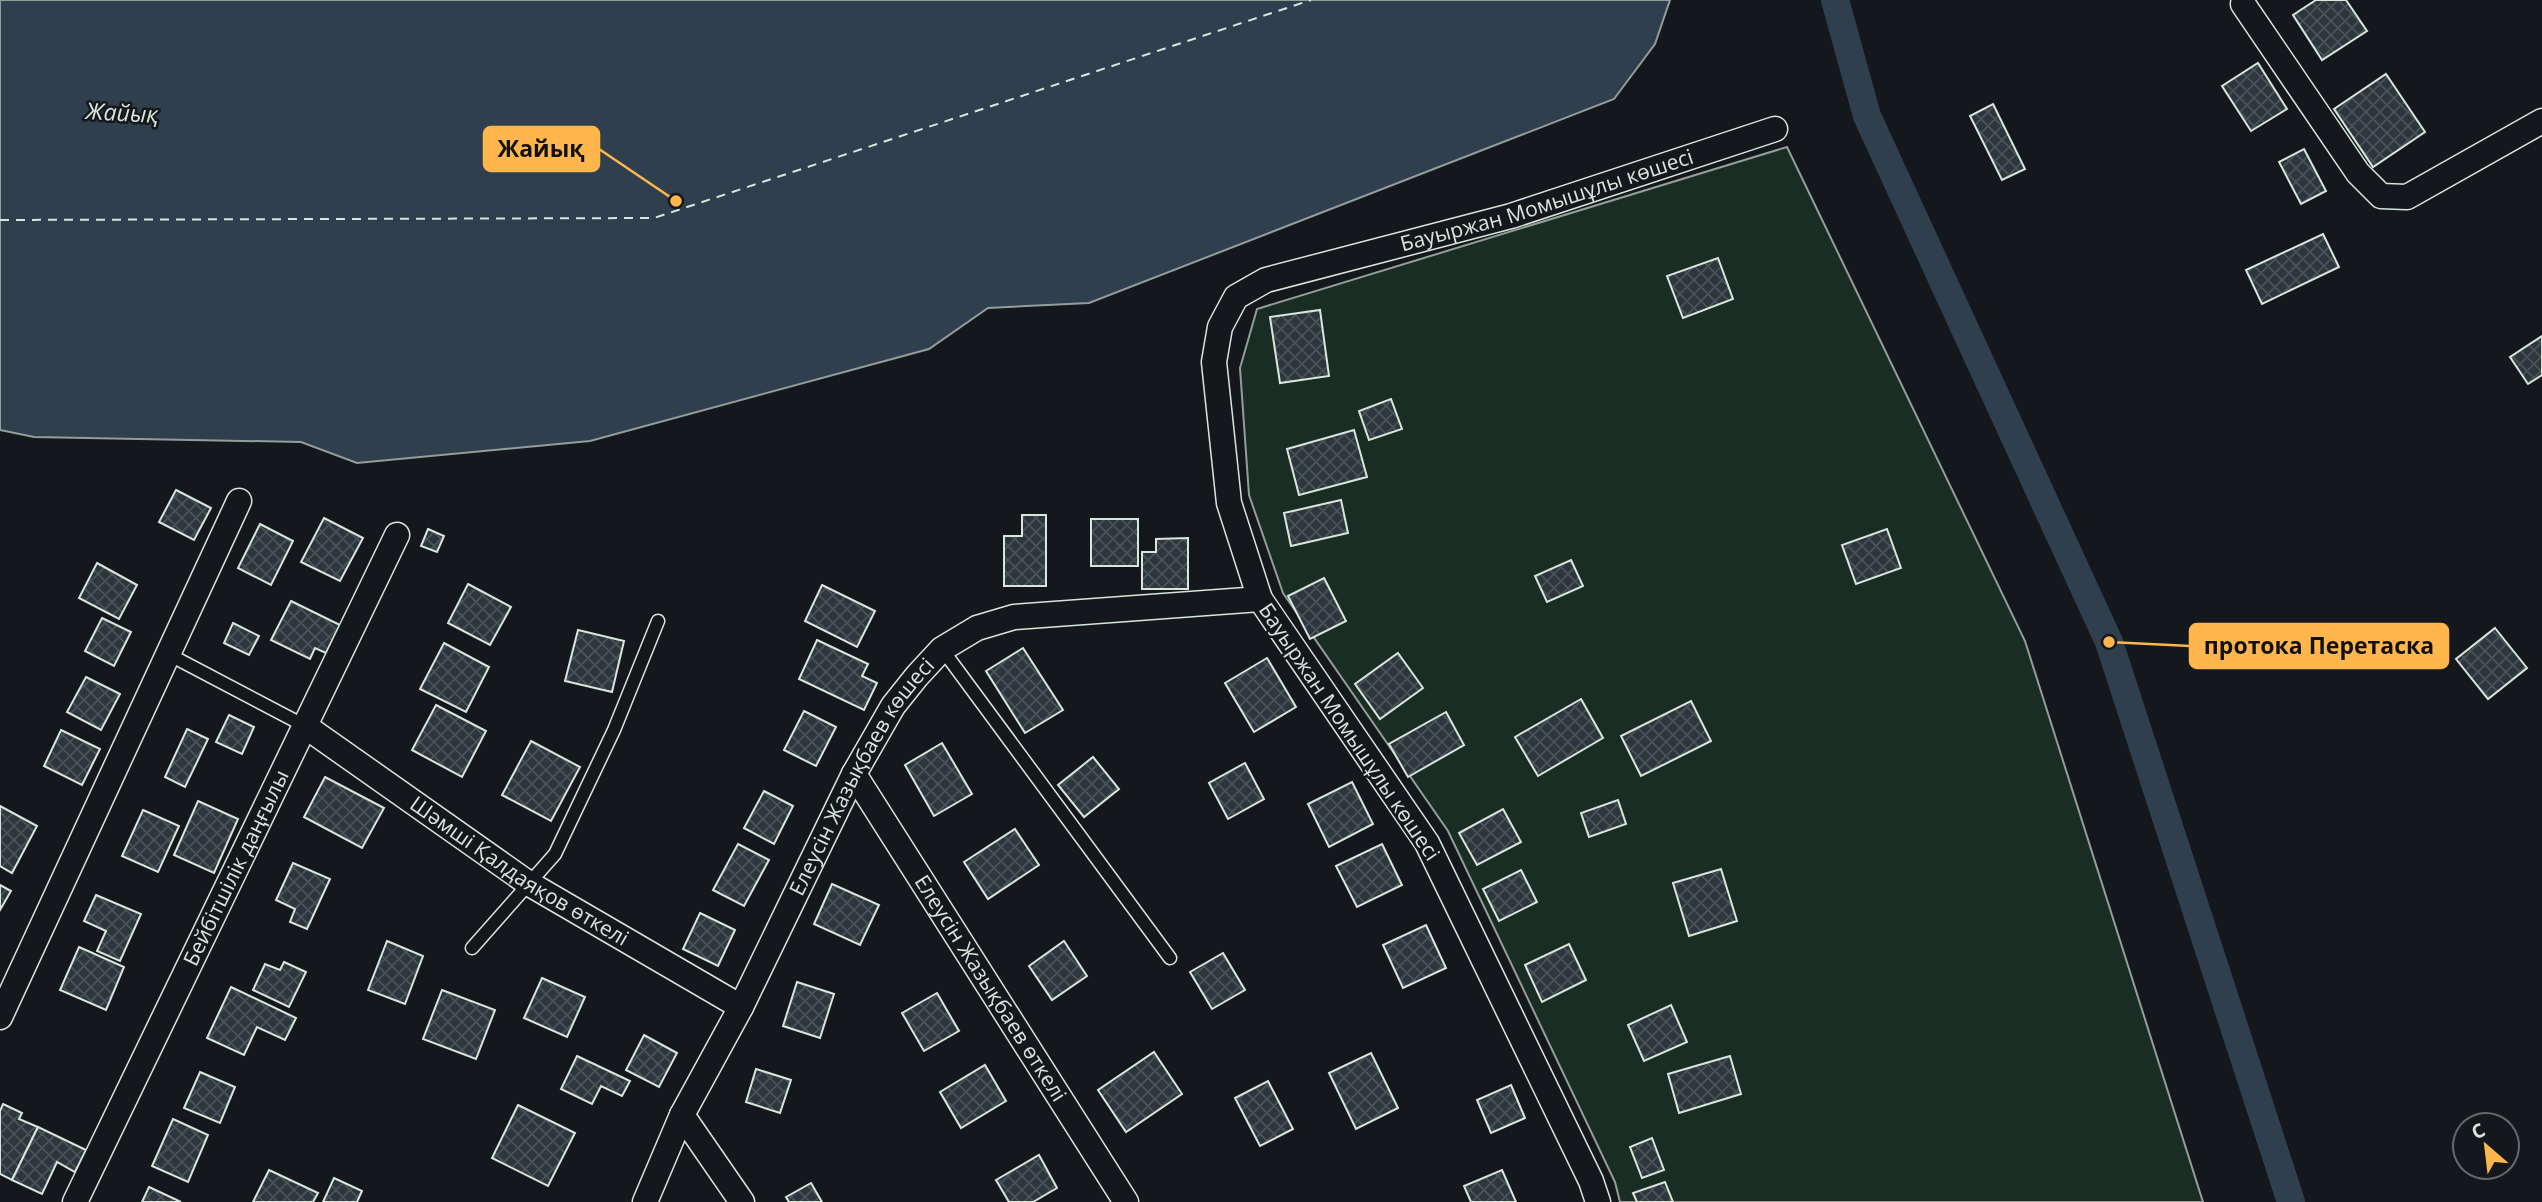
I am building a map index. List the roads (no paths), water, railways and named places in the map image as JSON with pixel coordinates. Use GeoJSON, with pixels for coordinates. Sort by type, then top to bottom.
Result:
{"type":"FeatureCollection","features":[{"type":"Feature","properties":{"kind":"street"},"geometry":{"type":"LineString","coordinates":[[2243,4],[2358,173],[2381,196],[2407,197],[2542,121]]}},
{"type":"Feature","properties":{"kind":"street","name":"Бауыржан Момышұлы көшесі"},"geometry":{"type":"LineString","coordinates":[[1598,1202],[1591,1181],[1427,843],[1260,598],[1229,503],[1214,362],[1220,327],[1236,297],[1266,280],[1511,216],[1774,129]]}},
{"type":"Feature","properties":{"kind":"street"},"geometry":{"type":"LineString","coordinates":[[0,1017],[239,501]]}},
{"type":"Feature","properties":{"kind":"street","name":"Бейбітшілік даңғылы"},"geometry":{"type":"LineString","coordinates":[[75,1202],[397,535]]}},
{"type":"Feature","properties":{"kind":"street","name":"Елеусін Жазықбаев көшесі"},"geometry":{"type":"LineString","coordinates":[[645,1202],[682,1115],[741,1007],[855,774],[893,706],[916,676],[942,649],[977,628],[1014,617],[1260,598]]}},
{"type":"Feature","properties":{"kind":"street","name":"Шәмші Қалдаяқов өткелі"},"geometry":{"type":"LineString","coordinates":[[305,726],[528,883],[741,1007]]}},
{"type":"Feature","properties":{"kind":"street","name":"Елеусін Жазықбаев өткелі"},"geometry":{"type":"LineString","coordinates":[[855,774],[1126,1202]]}},
{"type":"Feature","properties":{"kind":"street"},"geometry":{"type":"LineString","coordinates":[[682,1115],[742,1202]]}},
{"type":"Feature","properties":{"kind":"lane"},"geometry":{"type":"LineString","coordinates":[[472,948],[555,854],[614,730],[659,621]]}},
{"type":"Feature","properties":{"kind":"lane"},"geometry":{"type":"LineString","coordinates":[[942,649],[1170,958]]}},
{"type":"Feature","properties":{"kind":"lane"},"geometry":{"type":"LineString","coordinates":[[168,654],[305,726]]}},
{"type":"Feature","properties":{"kind":"water","name":"Жайық"},"geometry":{"type":"Polygon","coordinates":[[[0,0],[1670,0],[1655,44],[1614,99],[1089,303],[988,308],[929,349],[590,441],[357,463],[301,442],[34,437],[0,430],[0,0]]]}},
{"type":"Feature","properties":{"kind":"waterway"},"geometry":{"type":"LineString","coordinates":[[1835,0],[1867,116],[2109,642],[2291,1202]]}},
{"type":"Feature","properties":{"kind":"place","name":"Жайық"},"geometry":{"type":"Point","coordinates":[676,201]}},
{"type":"Feature","properties":{"kind":"place","name":"протока Перетаска"},"geometry":{"type":"Point","coordinates":[2109,642]}}]}
